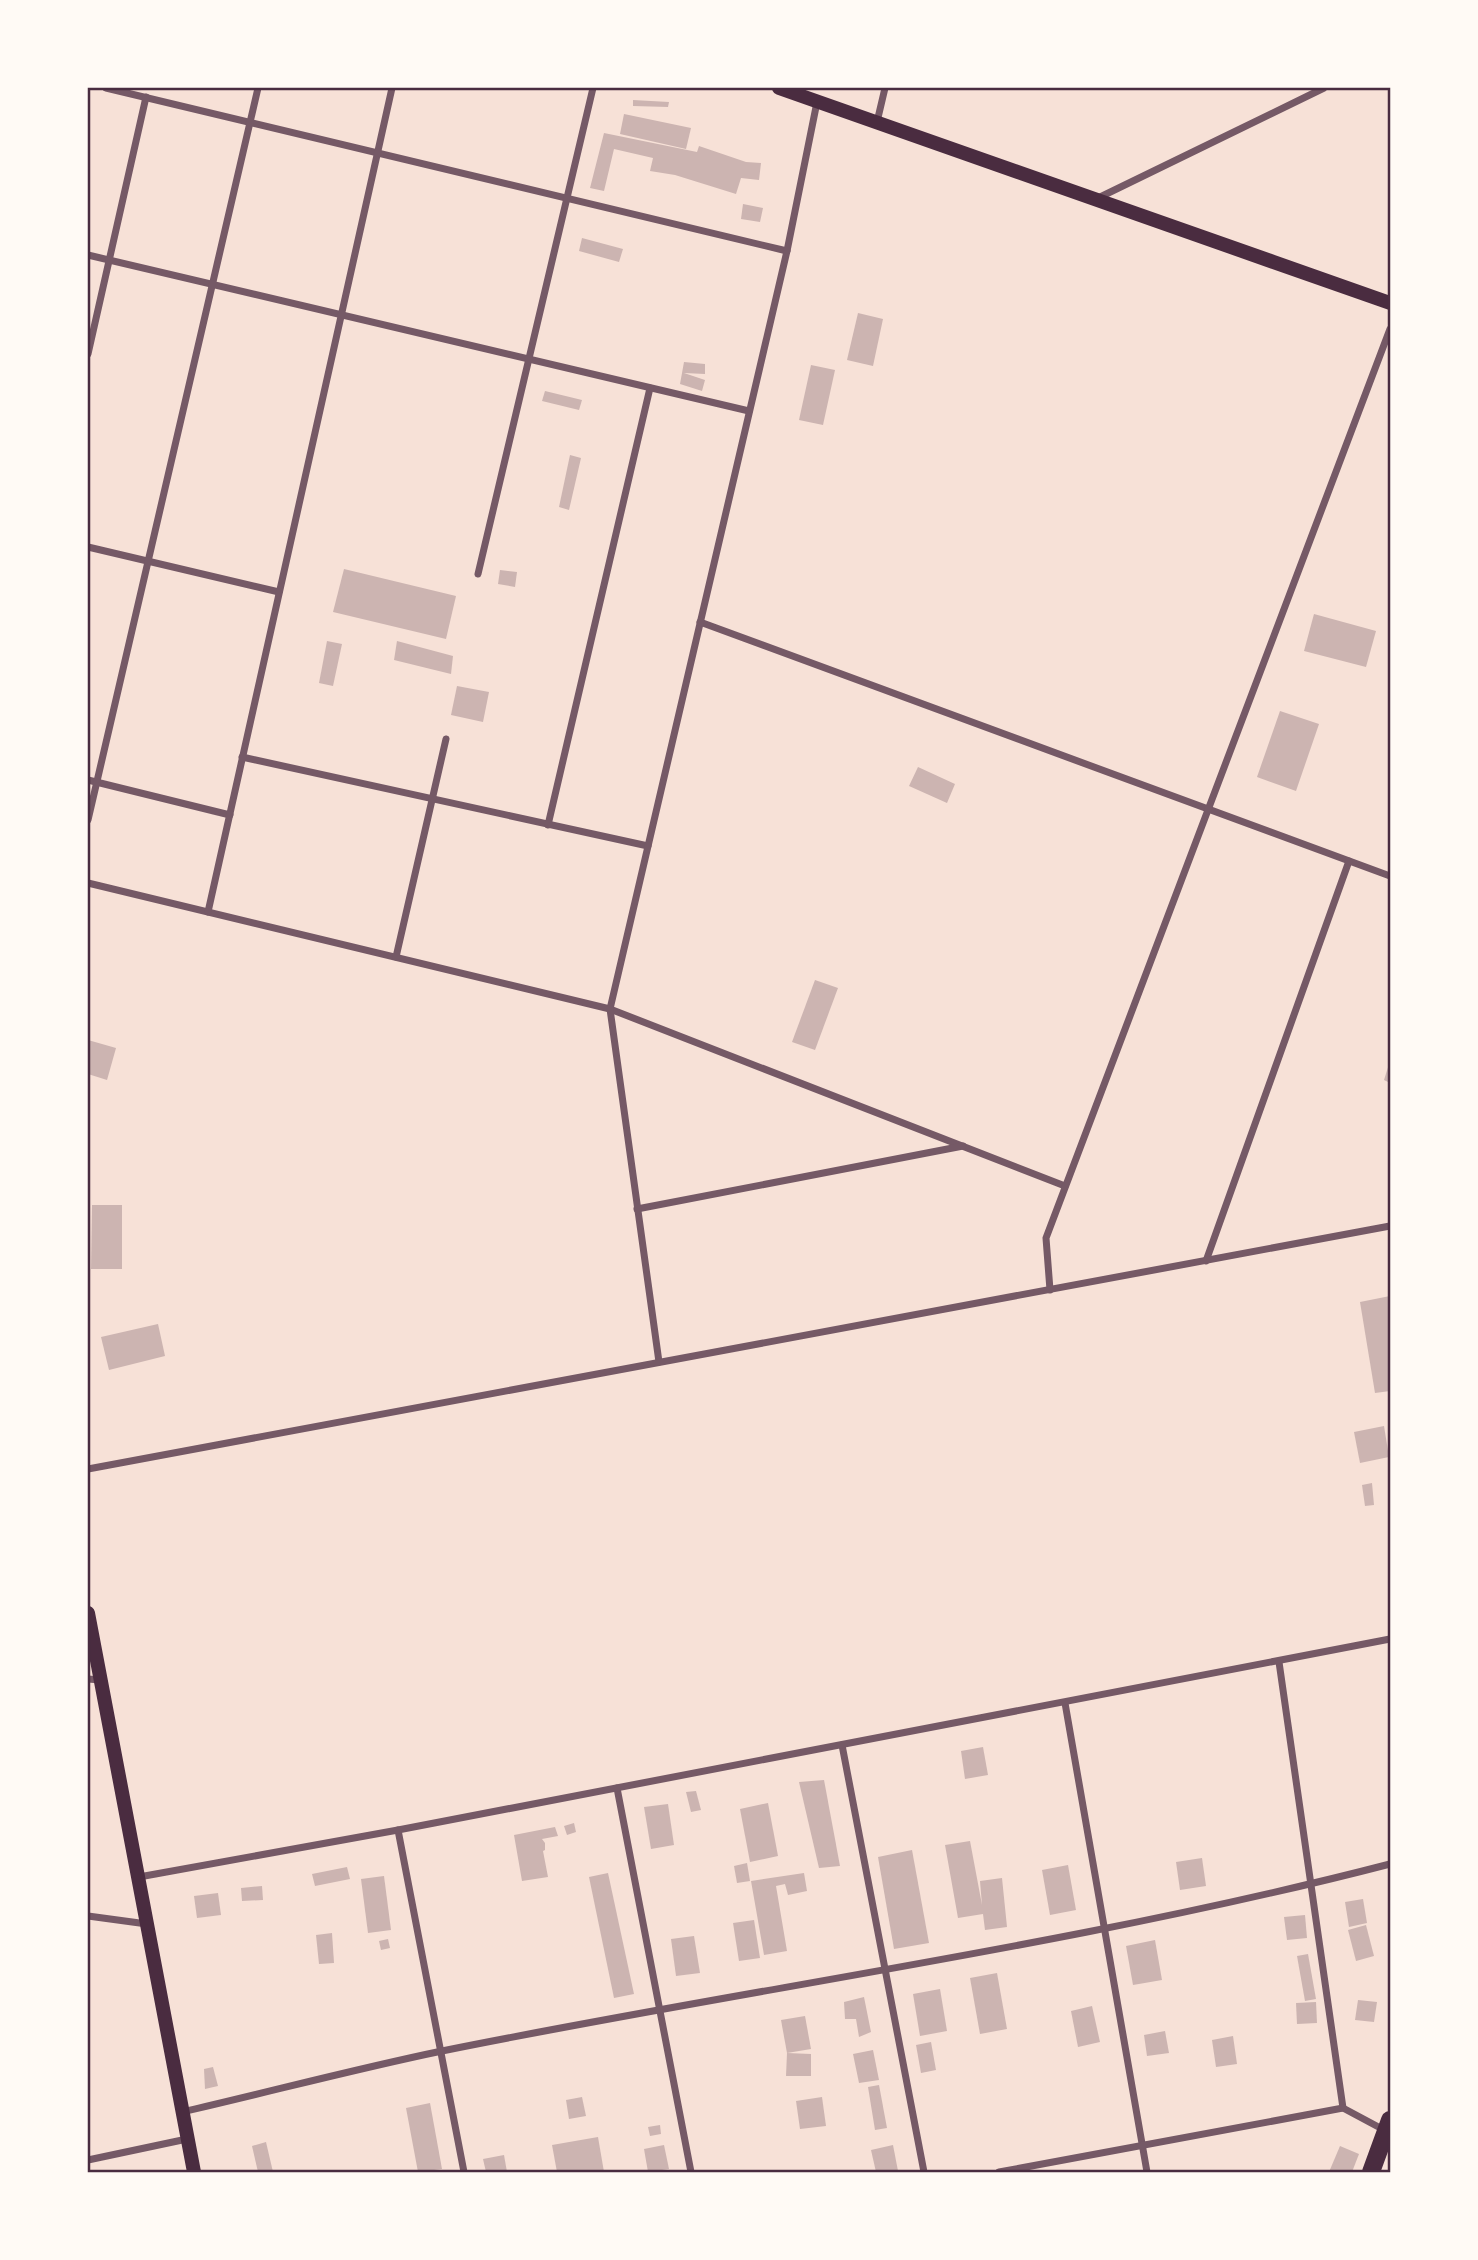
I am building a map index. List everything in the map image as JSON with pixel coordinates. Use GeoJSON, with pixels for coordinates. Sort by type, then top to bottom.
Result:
{"type":"FeatureCollection","features":[{"type":"Feature","properties":{"kind":"main road"},"geometry":{"type":"LineString","coordinates":[[779,88],[1391,303]]}},
{"type":"Feature","properties":{"kind":"main road"},"geometry":{"type":"LineString","coordinates":[[88,1613],[94,1679],[138,1877],[194,2172]]}},
{"type":"Feature","properties":{"kind":"main road"},"geometry":{"type":"LineString","coordinates":[[1371,2172],[1389,2128]]}},
{"type":"Feature","properties":{"kind":"street"},"geometry":{"type":"LineString","coordinates":[[106,88],[787,251]]}},
{"type":"Feature","properties":{"kind":"street"},"geometry":{"type":"LineString","coordinates":[[88,820],[258,88]]}},
{"type":"Feature","properties":{"kind":"street"},"geometry":{"type":"LineString","coordinates":[[208,912],[391,88]]}},
{"type":"Feature","properties":{"kind":"street"},"geometry":{"type":"LineString","coordinates":[[478,574],[593,88]]}},
{"type":"Feature","properties":{"kind":"street"},"geometry":{"type":"LineString","coordinates":[[877,122],[885,88]]}},
{"type":"Feature","properties":{"kind":"street"},"geometry":{"type":"LineString","coordinates":[[1095,199],[1324,88]]}},
{"type":"Feature","properties":{"kind":"street"},"geometry":{"type":"LineString","coordinates":[[88,354],[146,97]]}},
{"type":"Feature","properties":{"kind":"street"},"geometry":{"type":"LineString","coordinates":[[659,1362],[610,1009],[787,251],[817,101]]}},
{"type":"Feature","properties":{"kind":"street"},"geometry":{"type":"LineString","coordinates":[[88,255],[749,411]]}},
{"type":"Feature","properties":{"kind":"street"},"geometry":{"type":"LineString","coordinates":[[1050,1290],[1046,1238],[1391,329]]}},
{"type":"Feature","properties":{"kind":"street"},"geometry":{"type":"LineString","coordinates":[[548,825],[650,388]]}},
{"type":"Feature","properties":{"kind":"street"},"geometry":{"type":"LineString","coordinates":[[88,547],[279,592]]}},
{"type":"Feature","properties":{"kind":"street"},"geometry":{"type":"LineString","coordinates":[[700,622],[1391,876]]}},
{"type":"Feature","properties":{"kind":"street"},"geometry":{"type":"LineString","coordinates":[[396,957],[446,739]]}},
{"type":"Feature","properties":{"kind":"street"},"geometry":{"type":"LineString","coordinates":[[242,757],[648,846]]}},
{"type":"Feature","properties":{"kind":"street"},"geometry":{"type":"LineString","coordinates":[[88,779],[230,815]]}},
{"type":"Feature","properties":{"kind":"street"},"geometry":{"type":"LineString","coordinates":[[1206,1261],[1349,861]]}},
{"type":"Feature","properties":{"kind":"street"},"geometry":{"type":"LineString","coordinates":[[88,883],[610,1009],[1065,1186]]}},
{"type":"Feature","properties":{"kind":"street"},"geometry":{"type":"LineString","coordinates":[[638,1209],[963,1146]]}},
{"type":"Feature","properties":{"kind":"street"},"geometry":{"type":"LineString","coordinates":[[88,1469],[1391,1226]]}},
{"type":"Feature","properties":{"kind":"street"},"geometry":{"type":"LineString","coordinates":[[138,1877],[398,1830],[1391,1639]]}},
{"type":"Feature","properties":{"kind":"street"},"geometry":{"type":"LineString","coordinates":[[1279,1662],[1343,2108]]}},
{"type":"Feature","properties":{"kind":"street"},"geometry":{"type":"LineString","coordinates":[[1065,1703],[1147,2172]]}},
{"type":"Feature","properties":{"kind":"street"},"geometry":{"type":"LineString","coordinates":[[842,1745],[924,2172]]}},
{"type":"Feature","properties":{"kind":"street"},"geometry":{"type":"LineString","coordinates":[[617,1788],[691,2172]]}},
{"type":"Feature","properties":{"kind":"street"},"geometry":{"type":"LineString","coordinates":[[398,1830],[464,2172]]}},
{"type":"Feature","properties":{"kind":"street"},"geometry":{"type":"LineString","coordinates":[[182,2112],[440,2052],[886,1972],[1104,1929],[1311,1885],[1391,1864]]}},
{"type":"Feature","properties":{"kind":"street"},"geometry":{"type":"LineString","coordinates":[[88,1916],[147,1924]]}},
{"type":"Feature","properties":{"kind":"street"},"geometry":{"type":"LineString","coordinates":[[999,2172],[1343,2108],[1389,2128]]}},
{"type":"Feature","properties":{"kind":"street"},"geometry":{"type":"LineString","coordinates":[[88,2160],[187,2139]]}},
{"type":"Feature","properties":{"kind":"building"},"geometry":{"type":"Polygon","coordinates":[[[633,100],[669,102],[668,107],[633,106],[633,100]]]}},
{"type":"Feature","properties":{"kind":"building"},"geometry":{"type":"Polygon","coordinates":[[[624,114],[691,128],[686,149],[620,134],[624,114]]]}},
{"type":"Feature","properties":{"kind":"building"},"geometry":{"type":"Polygon","coordinates":[[[604,133],[697,152],[699,146],[746,162],[761,163],[759,180],[741,178],[736,194],[675,175],[650,171],[653,158],[614,149],[604,191],[590,188],[604,133]]]}},
{"type":"Feature","properties":{"kind":"building"},"geometry":{"type":"Polygon","coordinates":[[[743,204],[763,208],[760,222],[741,219],[743,204]]]}},
{"type":"Feature","properties":{"kind":"building"},"geometry":{"type":"Polygon","coordinates":[[[582,238],[623,249],[619,262],[579,251],[582,238]]]}},
{"type":"Feature","properties":{"kind":"building"},"geometry":{"type":"Polygon","coordinates":[[[858,313],[883,319],[873,366],[847,360],[858,313]]]}},
{"type":"Feature","properties":{"kind":"building"},"geometry":{"type":"Polygon","coordinates":[[[684,362],[705,364],[705,374],[684,373],[705,380],[702,391],[680,384],[684,362]]]}},
{"type":"Feature","properties":{"kind":"building"},"geometry":{"type":"Polygon","coordinates":[[[811,365],[835,370],[823,425],[799,420],[811,365]]]}},
{"type":"Feature","properties":{"kind":"building"},"geometry":{"type":"Polygon","coordinates":[[[545,391],[582,400],[579,410],[542,401],[545,391]]]}},
{"type":"Feature","properties":{"kind":"building"},"geometry":{"type":"Polygon","coordinates":[[[570,455],[581,458],[569,510],[559,507],[570,455]]]}},
{"type":"Feature","properties":{"kind":"building"},"geometry":{"type":"Polygon","coordinates":[[[344,569],[456,596],[446,639],[333,612],[344,569]]]}},
{"type":"Feature","properties":{"kind":"building"},"geometry":{"type":"Polygon","coordinates":[[[500,570],[517,572],[515,587],[498,584],[500,570]]]}},
{"type":"Feature","properties":{"kind":"building"},"geometry":{"type":"Polygon","coordinates":[[[1314,614],[1376,631],[1366,667],[1304,651],[1314,614]]]}},
{"type":"Feature","properties":{"kind":"building"},"geometry":{"type":"Polygon","coordinates":[[[327,641],[342,644],[333,686],[319,683],[327,641]]]}},
{"type":"Feature","properties":{"kind":"building"},"geometry":{"type":"Polygon","coordinates":[[[397,641],[453,656],[451,674],[394,660],[397,641]]]}},
{"type":"Feature","properties":{"kind":"building"},"geometry":{"type":"Polygon","coordinates":[[[457,686],[489,692],[483,722],[451,715],[457,686]]]}},
{"type":"Feature","properties":{"kind":"building"},"geometry":{"type":"Polygon","coordinates":[[[1280,711],[1319,724],[1296,791],[1257,777],[1280,711]]]}},
{"type":"Feature","properties":{"kind":"building"},"geometry":{"type":"Polygon","coordinates":[[[918,767],[955,784],[947,803],[909,786],[918,767]]]}},
{"type":"Feature","properties":{"kind":"building"},"geometry":{"type":"Polygon","coordinates":[[[815,980],[838,988],[815,1050],[792,1042],[815,980]]]}},
{"type":"Feature","properties":{"kind":"building"},"geometry":{"type":"Polygon","coordinates":[[[88,1040],[116,1048],[107,1080],[88,1074],[88,1040]]]}},
{"type":"Feature","properties":{"kind":"building"},"geometry":{"type":"Polygon","coordinates":[[[1390,1061],[1390,1083],[1384,1080],[1390,1061]]]}},
{"type":"Feature","properties":{"kind":"building"},"geometry":{"type":"Polygon","coordinates":[[[92,1205],[122,1205],[122,1269],[91,1269],[92,1205]]]}},
{"type":"Feature","properties":{"kind":"building"},"geometry":{"type":"Polygon","coordinates":[[[1390,1296],[1390,1391],[1375,1393],[1360,1302],[1390,1296]]]}},
{"type":"Feature","properties":{"kind":"building"},"geometry":{"type":"Polygon","coordinates":[[[158,1324],[165,1356],[109,1370],[101,1337],[158,1324]]]}},
{"type":"Feature","properties":{"kind":"building"},"geometry":{"type":"Polygon","coordinates":[[[1384,1426],[1389,1457],[1360,1463],[1354,1432],[1384,1426]]]}},
{"type":"Feature","properties":{"kind":"building"},"geometry":{"type":"Polygon","coordinates":[[[1372,1483],[1374,1505],[1365,1506],[1362,1485],[1372,1483]]]}},
{"type":"Feature","properties":{"kind":"building"},"geometry":{"type":"Polygon","coordinates":[[[983,1747],[988,1775],[965,1779],[961,1751],[983,1747]]]}},
{"type":"Feature","properties":{"kind":"building"},"geometry":{"type":"Polygon","coordinates":[[[824,1780],[840,1866],[819,1868],[799,1782],[824,1780]]]}},
{"type":"Feature","properties":{"kind":"building"},"geometry":{"type":"Polygon","coordinates":[[[696,1791],[701,1810],[691,1812],[686,1792],[696,1791]]]}},
{"type":"Feature","properties":{"kind":"building"},"geometry":{"type":"Polygon","coordinates":[[[768,1803],[778,1856],[750,1862],[740,1809],[768,1803]]]}},
{"type":"Feature","properties":{"kind":"building"},"geometry":{"type":"Polygon","coordinates":[[[668,1804],[674,1845],[651,1849],[644,1807],[668,1804]]]}},
{"type":"Feature","properties":{"kind":"building"},"geometry":{"type":"Polygon","coordinates":[[[574,1823],[576,1832],[567,1835],[564,1826],[574,1823]]]}},
{"type":"Feature","properties":{"kind":"building"},"geometry":{"type":"Polygon","coordinates":[[[555,1827],[558,1836],[542,1839],[545,1843],[543,1851],[548,1877],[522,1881],[514,1835],[555,1827]]]}},
{"type":"Feature","properties":{"kind":"building"},"geometry":{"type":"Polygon","coordinates":[[[970,1841],[982,1905],[980,1881],[1002,1878],[1007,1927],[985,1930],[983,1914],[958,1918],[945,1845],[970,1841]]]}},
{"type":"Feature","properties":{"kind":"building"},"geometry":{"type":"Polygon","coordinates":[[[912,1850],[929,1943],[894,1949],[878,1857],[912,1850]]]}},
{"type":"Feature","properties":{"kind":"building"},"geometry":{"type":"Polygon","coordinates":[[[1202,1858],[1206,1886],[1180,1890],[1176,1862],[1202,1858]]]}},
{"type":"Feature","properties":{"kind":"building"},"geometry":{"type":"Polygon","coordinates":[[[747,1863],[750,1881],[737,1883],[734,1866],[747,1863]]]}},
{"type":"Feature","properties":{"kind":"building"},"geometry":{"type":"Polygon","coordinates":[[[1068,1865],[1076,1910],[1050,1915],[1042,1870],[1068,1865]]]}},
{"type":"Feature","properties":{"kind":"building"},"geometry":{"type":"Polygon","coordinates":[[[347,1867],[350,1879],[315,1886],[312,1874],[347,1867]]]}},
{"type":"Feature","properties":{"kind":"building"},"geometry":{"type":"Polygon","coordinates":[[[608,1873],[634,1994],[614,1998],[589,1877],[608,1873]]]}},
{"type":"Feature","properties":{"kind":"building"},"geometry":{"type":"Polygon","coordinates":[[[804,1873],[807,1891],[788,1895],[785,1884],[776,1886],[787,1951],[764,1955],[751,1881],[804,1873]]]}},
{"type":"Feature","properties":{"kind":"building"},"geometry":{"type":"Polygon","coordinates":[[[384,1876],[391,1930],[368,1933],[361,1879],[384,1876]]]}},
{"type":"Feature","properties":{"kind":"building"},"geometry":{"type":"Polygon","coordinates":[[[262,1886],[263,1900],[242,1901],[241,1888],[262,1886]]]}},
{"type":"Feature","properties":{"kind":"building"},"geometry":{"type":"Polygon","coordinates":[[[218,1893],[221,1915],[197,1918],[194,1896],[218,1893]]]}},
{"type":"Feature","properties":{"kind":"building"},"geometry":{"type":"Polygon","coordinates":[[[1363,1899],[1367,1923],[1349,1927],[1345,1902],[1363,1899]]]}},
{"type":"Feature","properties":{"kind":"building"},"geometry":{"type":"Polygon","coordinates":[[[1305,1915],[1307,1938],[1287,1940],[1284,1917],[1305,1915]]]}},
{"type":"Feature","properties":{"kind":"building"},"geometry":{"type":"Polygon","coordinates":[[[754,1920],[760,1958],[739,1961],[733,1923],[754,1920]]]}},
{"type":"Feature","properties":{"kind":"building"},"geometry":{"type":"Polygon","coordinates":[[[1366,1925],[1374,1956],[1356,1961],[1348,1930],[1366,1925]]]}},
{"type":"Feature","properties":{"kind":"building"},"geometry":{"type":"Polygon","coordinates":[[[332,1933],[334,1963],[319,1964],[316,1935],[332,1933]]]}},
{"type":"Feature","properties":{"kind":"building"},"geometry":{"type":"Polygon","coordinates":[[[694,1936],[700,1973],[676,1976],[671,1939],[694,1936]]]}},
{"type":"Feature","properties":{"kind":"building"},"geometry":{"type":"Polygon","coordinates":[[[388,1939],[390,1948],[381,1950],[379,1941],[388,1939]]]}},
{"type":"Feature","properties":{"kind":"building"},"geometry":{"type":"Polygon","coordinates":[[[1155,1940],[1162,1980],[1133,1985],[1126,1946],[1155,1940]]]}},
{"type":"Feature","properties":{"kind":"building"},"geometry":{"type":"Polygon","coordinates":[[[1308,1954],[1316,1999],[1305,2001],[1297,1956],[1308,1954]]]}},
{"type":"Feature","properties":{"kind":"building"},"geometry":{"type":"Polygon","coordinates":[[[997,1973],[1007,2029],[980,2034],[970,1978],[997,1973]]]}},
{"type":"Feature","properties":{"kind":"building"},"geometry":{"type":"Polygon","coordinates":[[[940,1989],[947,2031],[920,2036],[913,1994],[940,1989]]]}},
{"type":"Feature","properties":{"kind":"building"},"geometry":{"type":"Polygon","coordinates":[[[864,1997],[871,2032],[859,2037],[856,2019],[845,2019],[844,2002],[864,1997]]]}},
{"type":"Feature","properties":{"kind":"building"},"geometry":{"type":"Polygon","coordinates":[[[1358,2000],[1377,2002],[1374,2022],[1355,2020],[1358,2000]]]}},
{"type":"Feature","properties":{"kind":"building"},"geometry":{"type":"Polygon","coordinates":[[[1316,2002],[1317,2023],[1297,2024],[1296,2003],[1316,2002]]]}},
{"type":"Feature","properties":{"kind":"building"},"geometry":{"type":"Polygon","coordinates":[[[1092,2006],[1100,2042],[1078,2047],[1071,2011],[1092,2006]]]}},
{"type":"Feature","properties":{"kind":"building"},"geometry":{"type":"Polygon","coordinates":[[[805,2016],[811,2049],[787,2053],[781,2020],[805,2016]]]}},
{"type":"Feature","properties":{"kind":"building"},"geometry":{"type":"Polygon","coordinates":[[[1165,2031],[1169,2053],[1147,2056],[1144,2035],[1165,2031]]]}},
{"type":"Feature","properties":{"kind":"building"},"geometry":{"type":"Polygon","coordinates":[[[1233,2036],[1237,2064],[1216,2067],[1212,2040],[1233,2036]]]}},
{"type":"Feature","properties":{"kind":"building"},"geometry":{"type":"Polygon","coordinates":[[[931,2042],[936,2070],[921,2073],[916,2045],[931,2042]]]}},
{"type":"Feature","properties":{"kind":"building"},"geometry":{"type":"Polygon","coordinates":[[[873,2050],[879,2080],[859,2083],[853,2054],[873,2050]]]}},
{"type":"Feature","properties":{"kind":"building"},"geometry":{"type":"Polygon","coordinates":[[[787,2053],[811,2054],[811,2076],[786,2076],[787,2053]]]}},
{"type":"Feature","properties":{"kind":"building"},"geometry":{"type":"Polygon","coordinates":[[[213,2067],[218,2086],[205,2089],[204,2069],[213,2067]]]}},
{"type":"Feature","properties":{"kind":"building"},"geometry":{"type":"Polygon","coordinates":[[[879,2085],[887,2128],[875,2130],[868,2087],[879,2085]]]}},
{"type":"Feature","properties":{"kind":"building"},"geometry":{"type":"Polygon","coordinates":[[[582,2097],[586,2116],[569,2119],[566,2100],[582,2097]]]}},
{"type":"Feature","properties":{"kind":"building"},"geometry":{"type":"Polygon","coordinates":[[[822,2097],[826,2126],[800,2129],[796,2101],[822,2097]]]}},
{"type":"Feature","properties":{"kind":"building"},"geometry":{"type":"Polygon","coordinates":[[[430,2103],[442,2169],[418,2172],[406,2108],[430,2103]]]}},
{"type":"Feature","properties":{"kind":"building"},"geometry":{"type":"Polygon","coordinates":[[[660,2125],[661,2134],[650,2136],[648,2127],[660,2125]]]}},
{"type":"Feature","properties":{"kind":"building"},"geometry":{"type":"Polygon","coordinates":[[[598,2137],[604,2172],[557,2172],[552,2145],[598,2137]]]}},
{"type":"Feature","properties":{"kind":"building"},"geometry":{"type":"Polygon","coordinates":[[[266,2142],[273,2172],[258,2172],[252,2146],[266,2142]]]}},
{"type":"Feature","properties":{"kind":"building"},"geometry":{"type":"Polygon","coordinates":[[[664,2145],[669,2169],[648,2172],[644,2149],[664,2145]]]}},
{"type":"Feature","properties":{"kind":"building"},"geometry":{"type":"Polygon","coordinates":[[[893,2145],[898,2171],[876,2172],[871,2150],[893,2145]]]}},
{"type":"Feature","properties":{"kind":"building"},"geometry":{"type":"Polygon","coordinates":[[[1340,2146],[1359,2154],[1352,2172],[1329,2172],[1340,2146]]]}},
{"type":"Feature","properties":{"kind":"building"},"geometry":{"type":"Polygon","coordinates":[[[504,2155],[507,2172],[486,2172],[483,2159],[504,2155]]]}}]}
